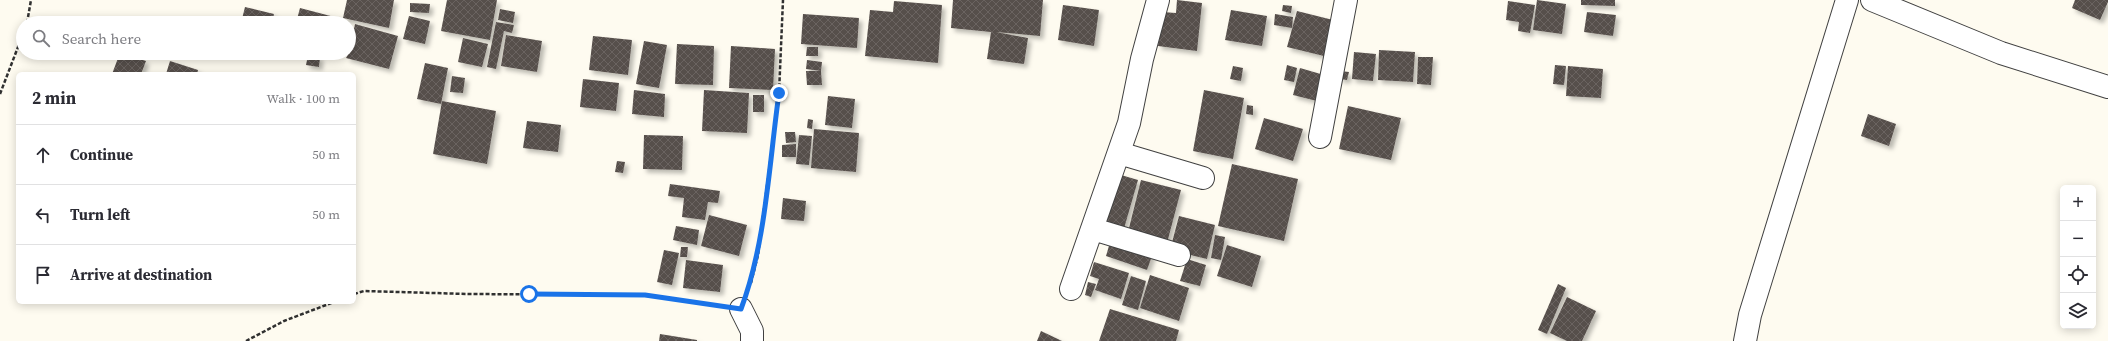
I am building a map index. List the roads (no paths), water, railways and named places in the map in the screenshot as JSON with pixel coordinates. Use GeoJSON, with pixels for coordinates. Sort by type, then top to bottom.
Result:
{"type":"FeatureCollection","features":[{"type":"Feature","properties":{"kind":"street"},"geometry":{"type":"LineString","coordinates":[[1071,289],[1129,123],[1142,59],[1158,0]]}},
{"type":"Feature","properties":{"kind":"street"},"geometry":{"type":"LineString","coordinates":[[1320,137],[1346,0]]}},
{"type":"Feature","properties":{"kind":"street"},"geometry":{"type":"LineString","coordinates":[[1745,341],[1750,315],[1847,0]]}},
{"type":"Feature","properties":{"kind":"street"},"geometry":{"type":"LineString","coordinates":[[1872,0],[2001,53],[2108,87]]}},
{"type":"Feature","properties":{"kind":"street"},"geometry":{"type":"LineString","coordinates":[[1119,153],[1203,178]]}},
{"type":"Feature","properties":{"kind":"street"},"geometry":{"type":"LineString","coordinates":[[1093,229],[1179,255]]}},
{"type":"Feature","properties":{"kind":"street"},"geometry":{"type":"LineString","coordinates":[[741,309],[752,331],[752,341]]}}]}
